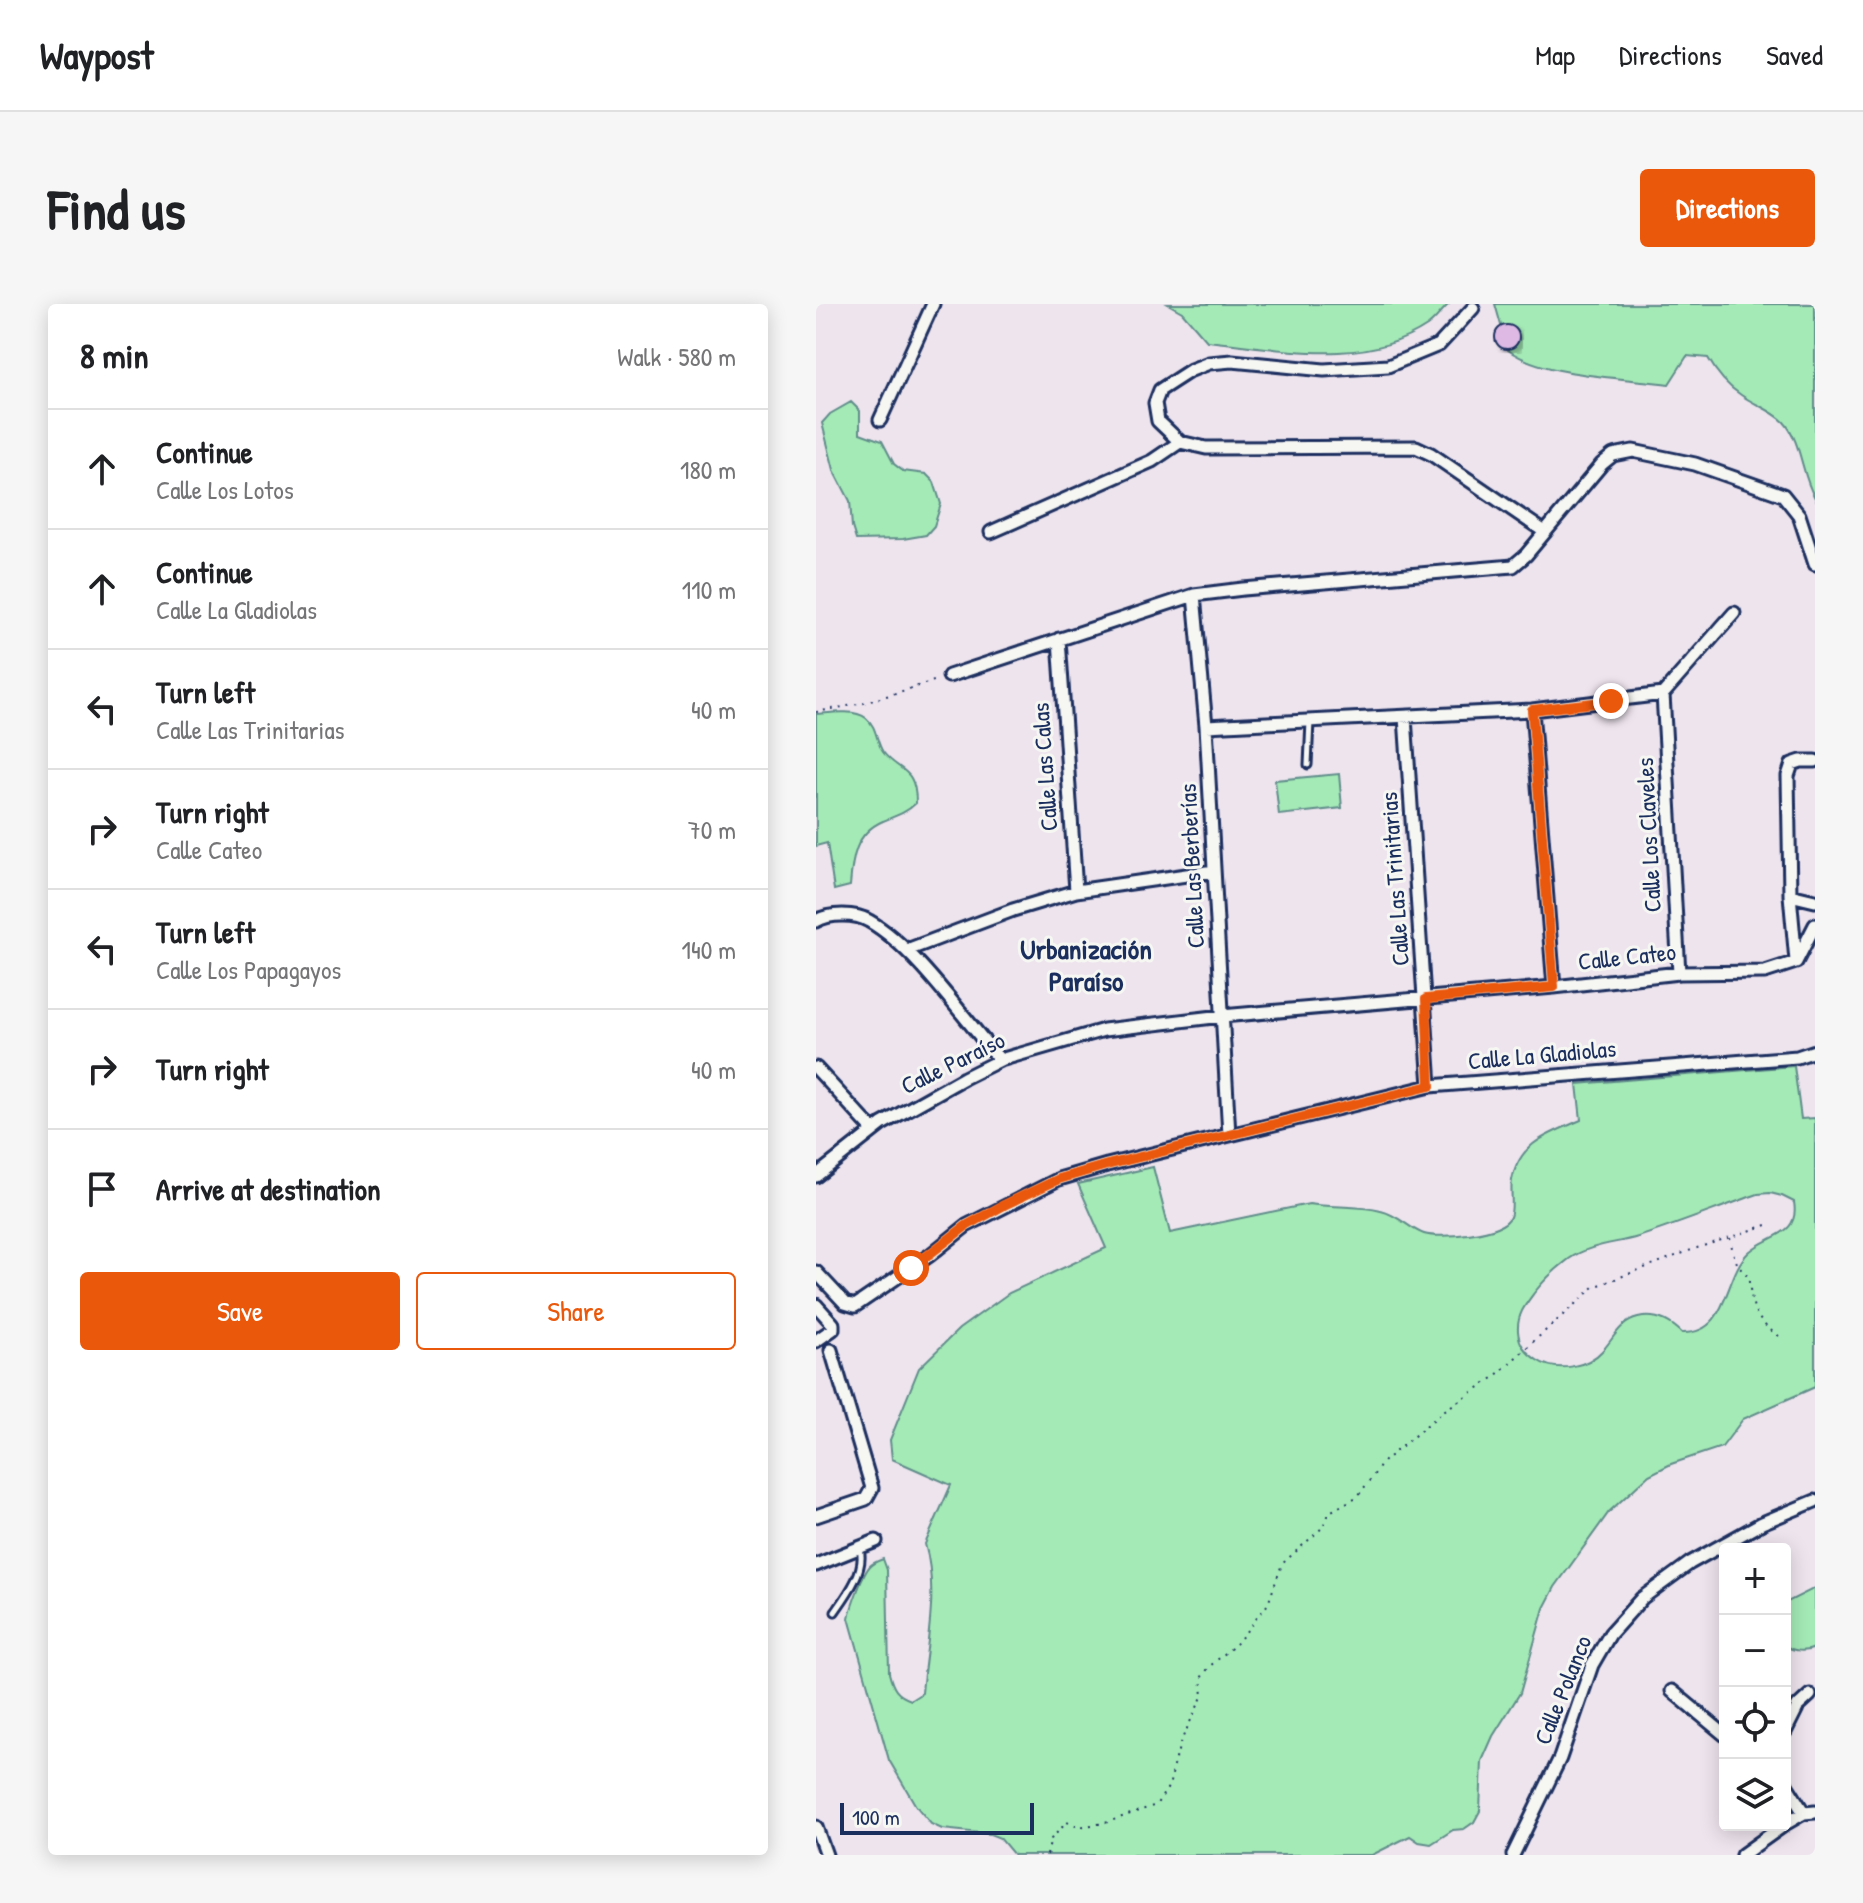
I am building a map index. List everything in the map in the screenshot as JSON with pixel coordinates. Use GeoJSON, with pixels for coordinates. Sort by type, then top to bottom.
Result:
{"type":"FeatureCollection","features":[{"type":"Feature","properties":{"kind":"street"},"geometry":{"type":"LineString","coordinates":[[880,420],[933,304]]}},
{"type":"Feature","properties":{"kind":"street"},"geometry":{"type":"LineString","coordinates":[[1473,308],[1439,345],[1388,366],[1324,370],[1232,361],[1209,363],[1191,370],[1160,390],[1155,403],[1158,421],[1180,442],[1206,448],[1416,447],[1431,454],[1545,532]]}},
{"type":"Feature","properties":{"kind":"street"},"geometry":{"type":"LineString","coordinates":[[991,532],[1152,461],[1180,442]]}},
{"type":"Feature","properties":{"kind":"street"},"geometry":{"type":"LineString","coordinates":[[949,676],[1194,595],[1513,566],[1526,555],[1602,464],[1613,455],[1633,451],[1695,464],[1783,495],[1799,515],[1815,564]]}},
{"type":"Feature","properties":{"kind":"street","name":"Calle Las Berberías"},"geometry":{"type":"LineString","coordinates":[[1194,595],[1206,726],[1229,1135]]}},
{"type":"Feature","properties":{"kind":"street"},"geometry":{"type":"LineString","coordinates":[[1206,726],[1532,710],[1663,694],[1734,613]]}},
{"type":"Feature","properties":{"kind":"street","name":"Calle Las Calas"},"geometry":{"type":"LineString","coordinates":[[1059,639],[1076,891]]}},
{"type":"Feature","properties":{"kind":"street","name":"Calle Los Claveles"},"geometry":{"type":"LineString","coordinates":[[1663,694],[1679,973]]}},
{"type":"Feature","properties":{"kind":"street"},"geometry":{"type":"LineString","coordinates":[[1532,710],[1554,987]]}},
{"type":"Feature","properties":{"kind":"street","name":"Calle Las Trinitarias"},"geometry":{"type":"LineString","coordinates":[[1405,717],[1430,1086]]}},
{"type":"Feature","properties":{"kind":"street"},"geometry":{"type":"LineString","coordinates":[[1796,962],[1790,895],[1788,776],[1792,764],[1815,761]]}},
{"type":"Feature","properties":{"kind":"street"},"geometry":{"type":"LineString","coordinates":[[907,950],[1013,910],[1076,891],[1214,871]]}},
{"type":"Feature","properties":{"kind":"street"},"geometry":{"type":"LineString","coordinates":[[1790,895],[1815,901]]}},
{"type":"Feature","properties":{"kind":"street"},"geometry":{"type":"LineString","coordinates":[[816,921],[857,916],[869,921],[907,950],[1000,1060]]}},
{"type":"Feature","properties":{"kind":"street"},"geometry":{"type":"LineString","coordinates":[[1796,962],[1815,925]]}},
{"type":"Feature","properties":{"kind":"street","name":"Calle Cateo"},"geometry":{"type":"LineString","coordinates":[[1222,1016],[1679,973],[1765,972],[1796,962]]}},
{"type":"Feature","properties":{"kind":"street","name":"Calle Paraíso"},"geometry":{"type":"LineString","coordinates":[[816,1176],[873,1130],[1000,1060],[1104,1030],[1222,1016]]}},
{"type":"Feature","properties":{"kind":"street","name":"Calle La Gladiolas"},"geometry":{"type":"LineString","coordinates":[[816,1272],[845,1303],[855,1306],[930,1255],[966,1226],[1059,1179],[1430,1086],[1797,1057],[1815,1051]]}},
{"type":"Feature","properties":{"kind":"street"},"geometry":{"type":"LineString","coordinates":[[816,1068],[873,1130]]}},
{"type":"Feature","properties":{"kind":"street"},"geometry":{"type":"LineString","coordinates":[[816,1305],[833,1324],[833,1329],[816,1341]]}},
{"type":"Feature","properties":{"kind":"street"},"geometry":{"type":"LineString","coordinates":[[816,1516],[866,1499],[872,1488],[831,1350]]}},
{"type":"Feature","properties":{"kind":"street","name":"Calle Polanco"},"geometry":{"type":"LineString","coordinates":[[1513,1855],[1560,1758],[1592,1665],[1610,1634],[1642,1598],[1690,1563],[1762,1523],[1815,1501]]}},
{"type":"Feature","properties":{"kind":"street"},"geometry":{"type":"LineString","coordinates":[[816,1565],[876,1541]]}},
{"type":"Feature","properties":{"kind":"street"},"geometry":{"type":"LineString","coordinates":[[1672,1691],[1719,1730]]}},
{"type":"Feature","properties":{"kind":"street"},"geometry":{"type":"LineString","coordinates":[[1791,1720],[1798,1706],[1810,1695]]}},
{"type":"Feature","properties":{"kind":"street"},"geometry":{"type":"LineString","coordinates":[[1791,1790],[1809,1812],[1791,1822]]}},
{"type":"Feature","properties":{"kind":"street"},"geometry":{"type":"LineString","coordinates":[[816,1827],[826,1855]]}},
{"type":"Feature","properties":{"kind":"street"},"geometry":{"type":"LineString","coordinates":[[1742,1855],[1776,1831]]}},
{"type":"Feature","properties":{"kind":"lane"},"geometry":{"type":"LineString","coordinates":[[1308,765],[1310,720]]}},
{"type":"Feature","properties":{"kind":"lane"},"geometry":{"type":"LineString","coordinates":[[835,1612],[857,1575],[862,1554],[859,1548]]}},
{"type":"Feature","properties":{"kind":"path"},"geometry":{"type":"LineString","coordinates":[[816,712],[864,703],[949,676]]}},
{"type":"Feature","properties":{"kind":"path"},"geometry":{"type":"LineString","coordinates":[[1047,1855],[1051,1839],[1067,1822],[1078,1827],[1105,1823],[1156,1805],[1169,1786],[1180,1743],[1203,1695],[1201,1678],[1236,1644],[1268,1604],[1282,1564],[1322,1528],[1330,1512],[1358,1496],[1384,1461],[1445,1410],[1493,1378],[1594,1287],[1770,1224]]}},
{"type":"Feature","properties":{"kind":"path"},"geometry":{"type":"LineString","coordinates":[[1730,1237],[1735,1259],[1748,1276],[1751,1303],[1757,1318],[1779,1336]]}},
{"type":"Feature","properties":{"kind":"green space"},"geometry":{"type":"Polygon","coordinates":[[[1168,304],[1449,304],[1430,324],[1402,339],[1376,347],[1320,352],[1207,341],[1182,312],[1168,304]]]}},
{"type":"Feature","properties":{"kind":"green space"},"geometry":{"type":"Polygon","coordinates":[[[1495,304],[1815,304],[1815,498],[1794,439],[1784,422],[1731,387],[1708,358],[1687,356],[1669,384],[1563,371],[1523,359],[1508,350],[1495,304]]]}},
{"type":"Feature","properties":{"kind":"green space"},"geometry":{"type":"Polygon","coordinates":[[[851,402],[860,411],[860,433],[882,441],[894,464],[903,471],[926,474],[934,482],[941,504],[934,526],[926,535],[856,540],[850,501],[834,470],[822,423],[830,414],[851,402]]]}},
{"type":"Feature","properties":{"kind":"green space"},"geometry":{"type":"Polygon","coordinates":[[[849,713],[866,718],[883,752],[910,776],[915,791],[916,803],[866,832],[854,857],[850,886],[834,890],[827,843],[816,846],[816,714],[849,713]]]}},
{"type":"Feature","properties":{"kind":"green space"},"geometry":{"type":"Polygon","coordinates":[[[1339,774],[1342,808],[1279,815],[1275,780],[1339,774]]]}},
{"type":"Feature","properties":{"kind":"green space"},"geometry":{"type":"Polygon","coordinates":[[[1794,1066],[1801,1119],[1815,1118],[1815,1387],[1743,1419],[1722,1447],[1649,1475],[1609,1512],[1555,1587],[1544,1608],[1520,1693],[1493,1736],[1482,1761],[1480,1811],[1474,1822],[1464,1829],[1453,1830],[1431,1844],[1419,1842],[1410,1836],[1372,1855],[1014,1855],[1000,1838],[990,1834],[942,1829],[931,1824],[916,1806],[889,1760],[849,1618],[867,1570],[883,1559],[887,1570],[889,1673],[896,1691],[906,1698],[911,1700],[922,1693],[931,1600],[925,1544],[951,1485],[892,1459],[890,1440],[919,1368],[959,1329],[1009,1293],[1106,1248],[1078,1184],[1153,1167],[1170,1233],[1309,1204],[1381,1211],[1424,1234],[1456,1235],[1484,1231],[1496,1228],[1510,1217],[1512,1180],[1522,1156],[1538,1141],[1581,1120],[1577,1084],[1794,1066]],[[1758,1194],[1653,1232],[1577,1254],[1551,1274],[1525,1306],[1518,1325],[1521,1344],[1529,1354],[1545,1364],[1571,1367],[1596,1356],[1622,1327],[1638,1318],[1662,1320],[1682,1333],[1698,1331],[1717,1314],[1734,1275],[1749,1252],[1781,1233],[1792,1222],[1794,1202],[1782,1196],[1758,1194]]]}},
{"type":"Feature","properties":{"kind":"green space"},"geometry":{"type":"Polygon","coordinates":[[[1815,1588],[1815,1648],[1803,1651],[1791,1649],[1791,1600],[1815,1588]]]}},
{"type":"Feature","properties":{"kind":"building"},"geometry":{"type":"Polygon","coordinates":[[[1507,325],[1518,332],[1519,337],[1512,348],[1507,349],[1496,342],[1495,337],[1502,326],[1507,325]]]}},
{"type":"Feature","properties":{"kind":"district","name":"Urbanización Paraíso"},"geometry":{"type":"Point","coordinates":[1086,965]}},
{"type":"Feature","properties":{"kind":"route"},"geometry":{"type":"LineString","coordinates":[[911,1268],[966,1226],[1059,1179],[1430,1086],[1426,999],[1554,987],[1532,710],[1611,701]]}}]}
